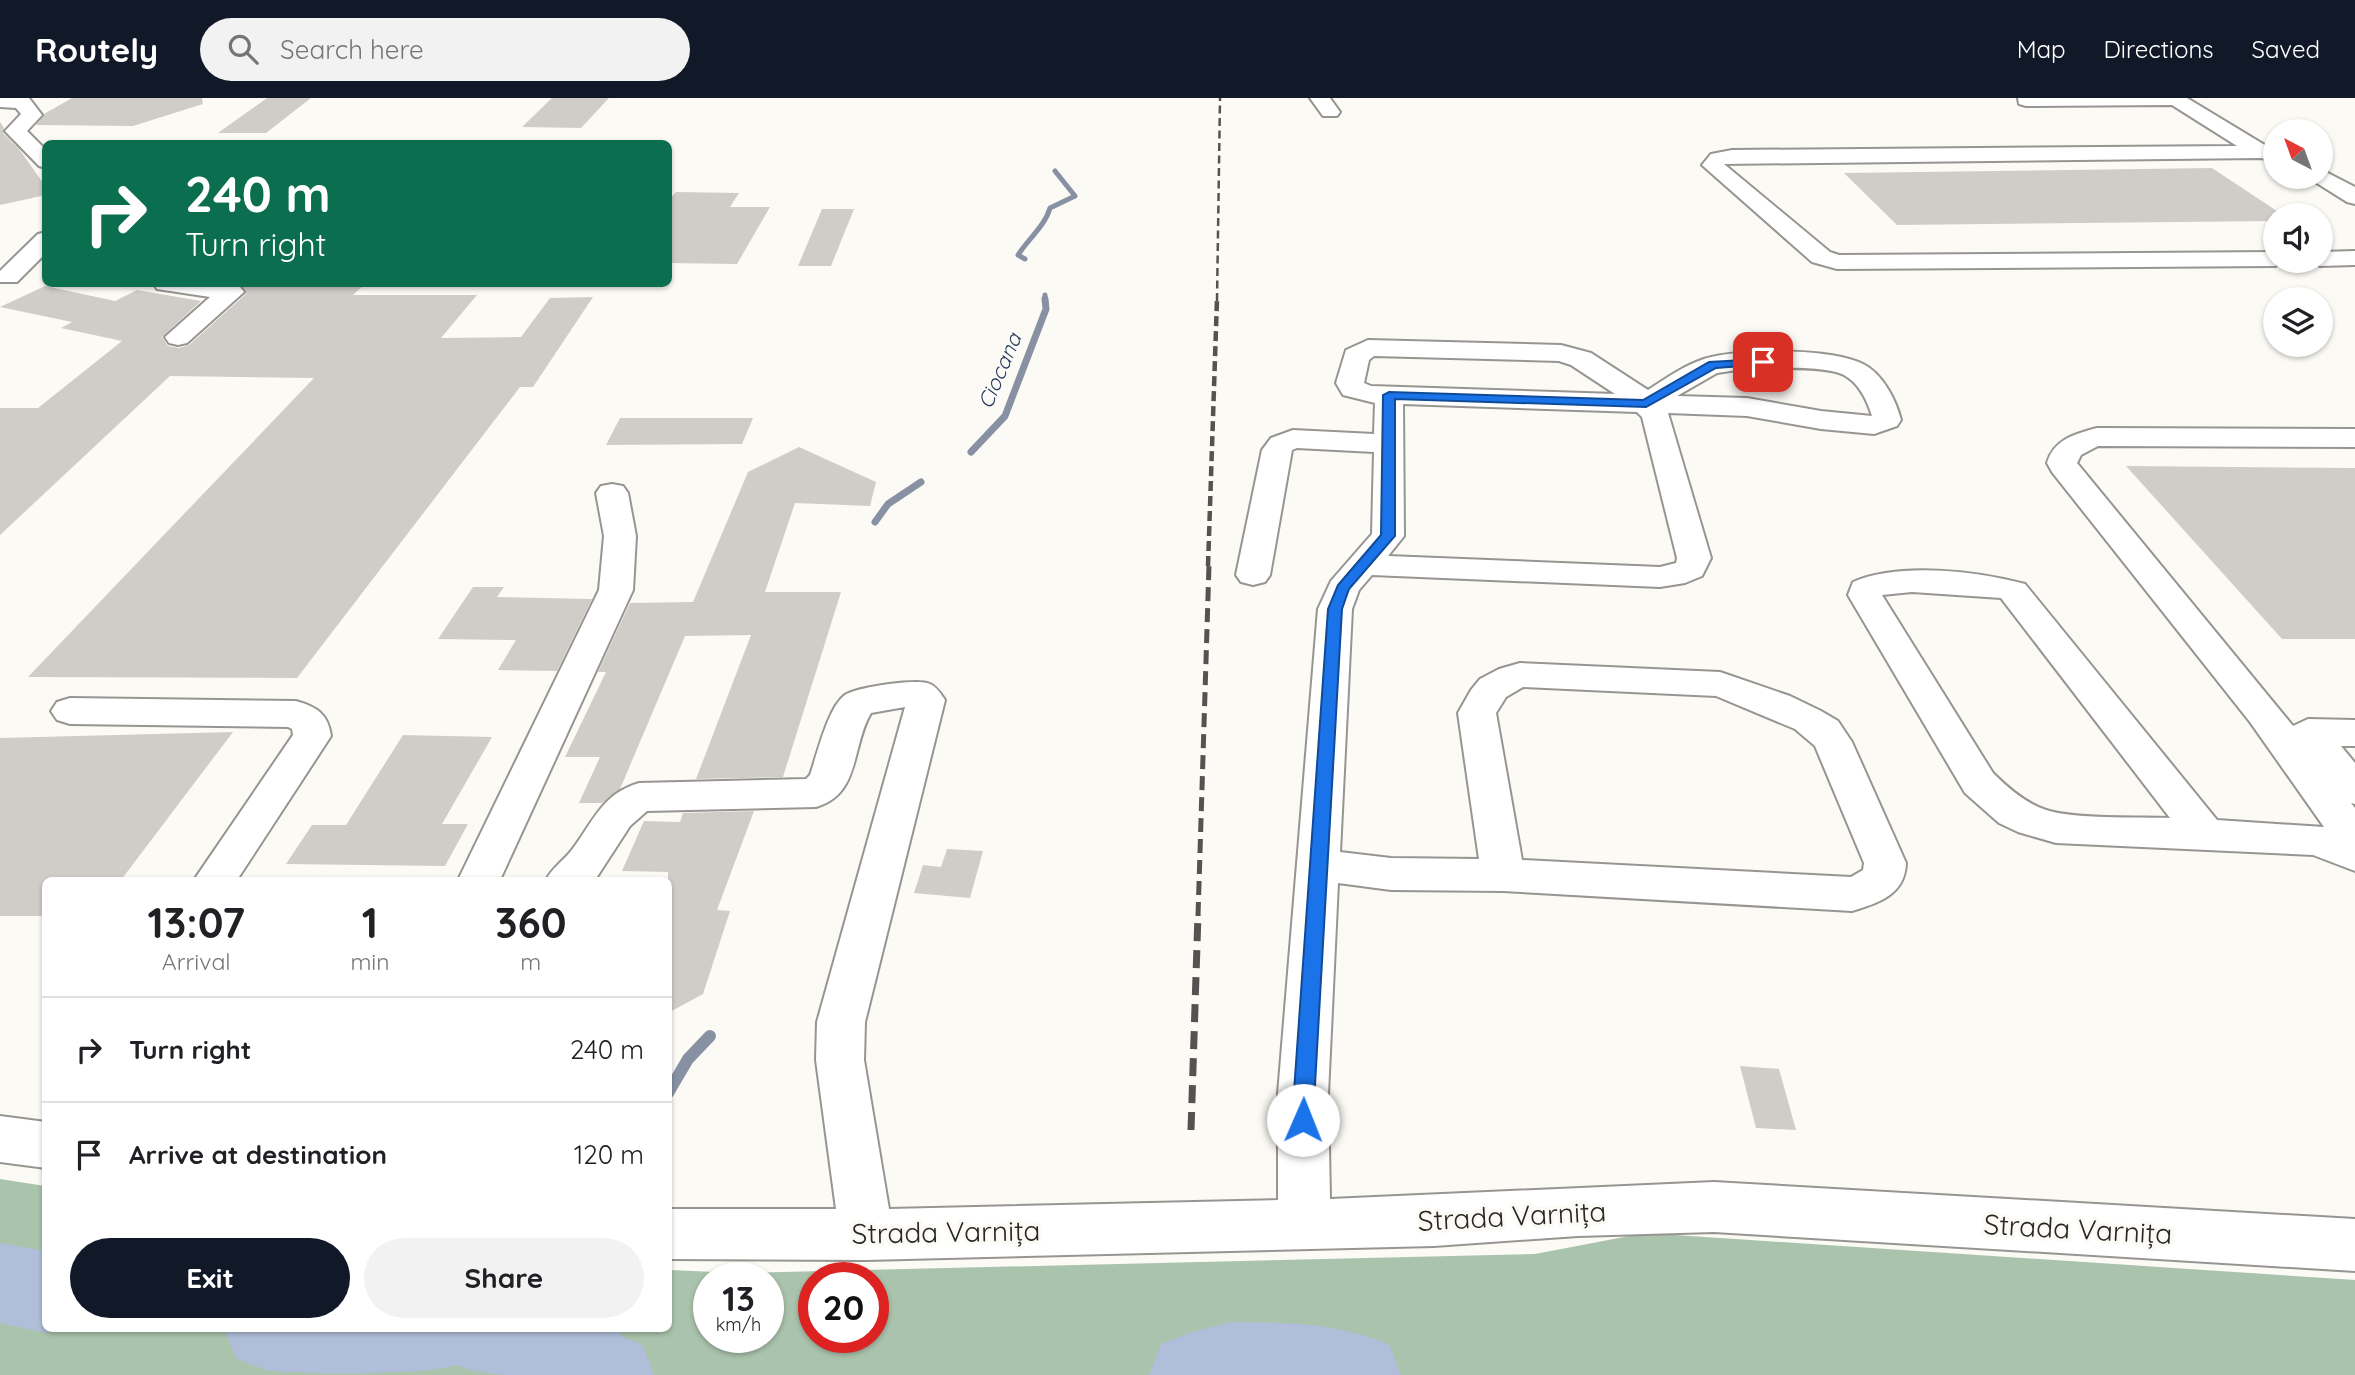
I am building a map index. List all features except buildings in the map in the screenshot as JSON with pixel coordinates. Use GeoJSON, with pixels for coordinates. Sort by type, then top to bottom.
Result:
{"type":"FeatureCollection","features":[{"type":"Feature","properties":{"kind":"street"},"geometry":{"type":"LineString","coordinates":[[2026,100],[2175,99],[2263,150]]}},
{"type":"Feature","properties":{"kind":"street"},"geometry":{"type":"LineString","coordinates":[[0,101],[22,102],[32,115],[15,131],[42,158]]}},
{"type":"Feature","properties":{"kind":"street"},"geometry":{"type":"LineString","coordinates":[[2263,153],[1732,156],[1718,158],[1713,164],[1821,257],[1838,262],[2263,259]]}},
{"type":"Feature","properties":{"kind":"street"},"geometry":{"type":"LineString","coordinates":[[2333,183],[2355,197]]}},
{"type":"Feature","properties":{"kind":"street"},"geometry":{"type":"LineString","coordinates":[[4,277],[42,243]]}},
{"type":"Feature","properties":{"kind":"street"},"geometry":{"type":"LineString","coordinates":[[2333,259],[2355,258]]}},
{"type":"Feature","properties":{"kind":"street"},"geometry":{"type":"LineString","coordinates":[[4,277],[42,278]]}},
{"type":"Feature","properties":{"kind":"street"},"geometry":{"type":"LineString","coordinates":[[178,337],[231,292],[190,287]]}},
{"type":"Feature","properties":{"kind":"street"},"geometry":{"type":"LineString","coordinates":[[1363,565],[1660,577],[1673,576],[1690,569],[1694,558],[1656,417],[1646,404],[1581,359],[1561,353],[1374,347],[1357,353],[1350,386],[1358,392],[1389,395],[1646,404],[1747,407],[1821,420],[1874,425],[1888,420],[1885,409],[1860,374],[1852,369],[1827,363],[1741,361],[1713,365],[1646,404]]}},
{"type":"Feature","properties":{"kind":"street"},"geometry":{"type":"LineString","coordinates":[[1304,1224],[1303,1094],[1335,609],[1343,588],[1388,536],[1389,395]]}},
{"type":"Feature","properties":{"kind":"street"},"geometry":{"type":"LineString","coordinates":[[2355,438],[2097,437],[2068,450],[2063,463],[2067,472],[2263,713],[2355,842]]}},
{"type":"Feature","properties":{"kind":"street"},"geometry":{"type":"LineString","coordinates":[[1253,575],[1277,450],[1281,444],[1293,439],[1388,444]]}},
{"type":"Feature","properties":{"kind":"street"},"geometry":{"type":"LineString","coordinates":[[2114,489],[2355,790]]}},
{"type":"Feature","properties":{"kind":"street"},"geometry":{"type":"LineString","coordinates":[[481,877],[616,590],[620,536],[611,493]]}},
{"type":"Feature","properties":{"kind":"street"},"geometry":{"type":"LineString","coordinates":[[2205,834],[2014,591],[1994,584],[1876,582],[1865,589],[1865,596],[1979,783],[1996,802],[2025,821],[2056,828],[2317,841],[2355,855]]}},
{"type":"Feature","properties":{"kind":"street"},"geometry":{"type":"LineString","coordinates":[[1319,865],[1391,874],[1503,875],[1852,894],[1868,890],[1886,873],[1885,863],[1833,743],[1824,730],[1808,720],[1777,705],[1720,684],[1520,675],[1505,679],[1492,688],[1481,701],[1477,713],[1503,875]]}},
{"type":"Feature","properties":{"kind":"street"},"geometry":{"type":"LineString","coordinates":[[571,877],[582,868],[609,821],[639,796],[816,793],[828,782],[850,713],[858,704],[918,693],[925,697],[841,1022],[840,1060],[866,1235]]}},
{"type":"Feature","properties":{"kind":"street"},"geometry":{"type":"LineString","coordinates":[[70,710],[296,714],[310,723],[312,736],[217,877]]}},
{"type":"Feature","properties":{"kind":"street"},"geometry":{"type":"LineString","coordinates":[[2309,734],[2355,733]]}},
{"type":"Feature","properties":{"kind":"street","name":"Strada Varnița"},"geometry":{"type":"LineString","coordinates":[[672,1234],[866,1235],[1434,1221],[1578,1211],[1714,1207],[2355,1245]]}},
{"type":"Feature","properties":{"kind":"green space"},"geometry":{"type":"Polygon","coordinates":[[[0,1179],[42,1186],[42,1332],[672,1332],[672,1270],[693,1271],[693,1353],[784,1353],[784,1272],[798,1272],[798,1353],[889,1353],[889,1269],[1535,1254],[1645,1233],[2355,1280],[2355,1375],[0,1375],[0,1179]]]}},
{"type":"Feature","properties":{"kind":"waterway","name":"Ciocana"},"geometry":{"type":"LineString","coordinates":[[1025,259],[1018,255],[1040,227],[1050,208],[1075,196],[1055,171]]}},
{"type":"Feature","properties":{"kind":"waterway","name":"Ciocana"},"geometry":{"type":"LineString","coordinates":[[971,452],[1005,416],[1046,309],[1045,299]]}},
{"type":"Feature","properties":{"kind":"waterway","name":"Ciocana"},"geometry":{"type":"LineString","coordinates":[[875,522],[888,504],[921,482]]}},
{"type":"Feature","properties":{"kind":"waterway","name":"Ciocana"},"geometry":{"type":"LineString","coordinates":[[672,1086],[688,1059],[710,1036]]}},
{"type":"Feature","properties":{"kind":"waterway"},"geometry":{"type":"LineString","coordinates":[[0,1283],[42,1291]]}},
{"type":"Feature","properties":{"kind":"waterway"},"geometry":{"type":"LineString","coordinates":[[291,1332],[329,1338],[399,1332]]}},
{"type":"Feature","properties":{"kind":"waterway"},"geometry":{"type":"LineString","coordinates":[[498,1332],[564,1341],[598,1371],[611,1375]]}},
{"type":"Feature","properties":{"kind":"waterway","name":"Ciocana"},"geometry":{"type":"LineString","coordinates":[[564,1341],[567,1332]]}},
{"type":"Feature","properties":{"kind":"waterway"},"geometry":{"type":"LineString","coordinates":[[1192,1375],[1231,1365],[1310,1367],[1358,1375]]}},
{"type":"Feature","properties":{"kind":"railway"},"geometry":{"type":"LineString","coordinates":[[1217,301],[1220,98]]}},
{"type":"Feature","properties":{"kind":"railway"},"geometry":{"type":"LineString","coordinates":[[1208,566],[1217,299]]}},
{"type":"Feature","properties":{"kind":"railway"},"geometry":{"type":"LineString","coordinates":[[1198,916],[1209,565]]}},
{"type":"Feature","properties":{"kind":"railway"},"geometry":{"type":"LineString","coordinates":[[1191,1130],[1198,914]]}},
{"type":"Feature","properties":{"kind":"route"},"geometry":{"type":"LineString","coordinates":[[1303,1120],[1335,609],[1343,588],[1388,536],[1389,395],[1646,404],[1713,365],[1741,361],[1763,362]]}}]}
